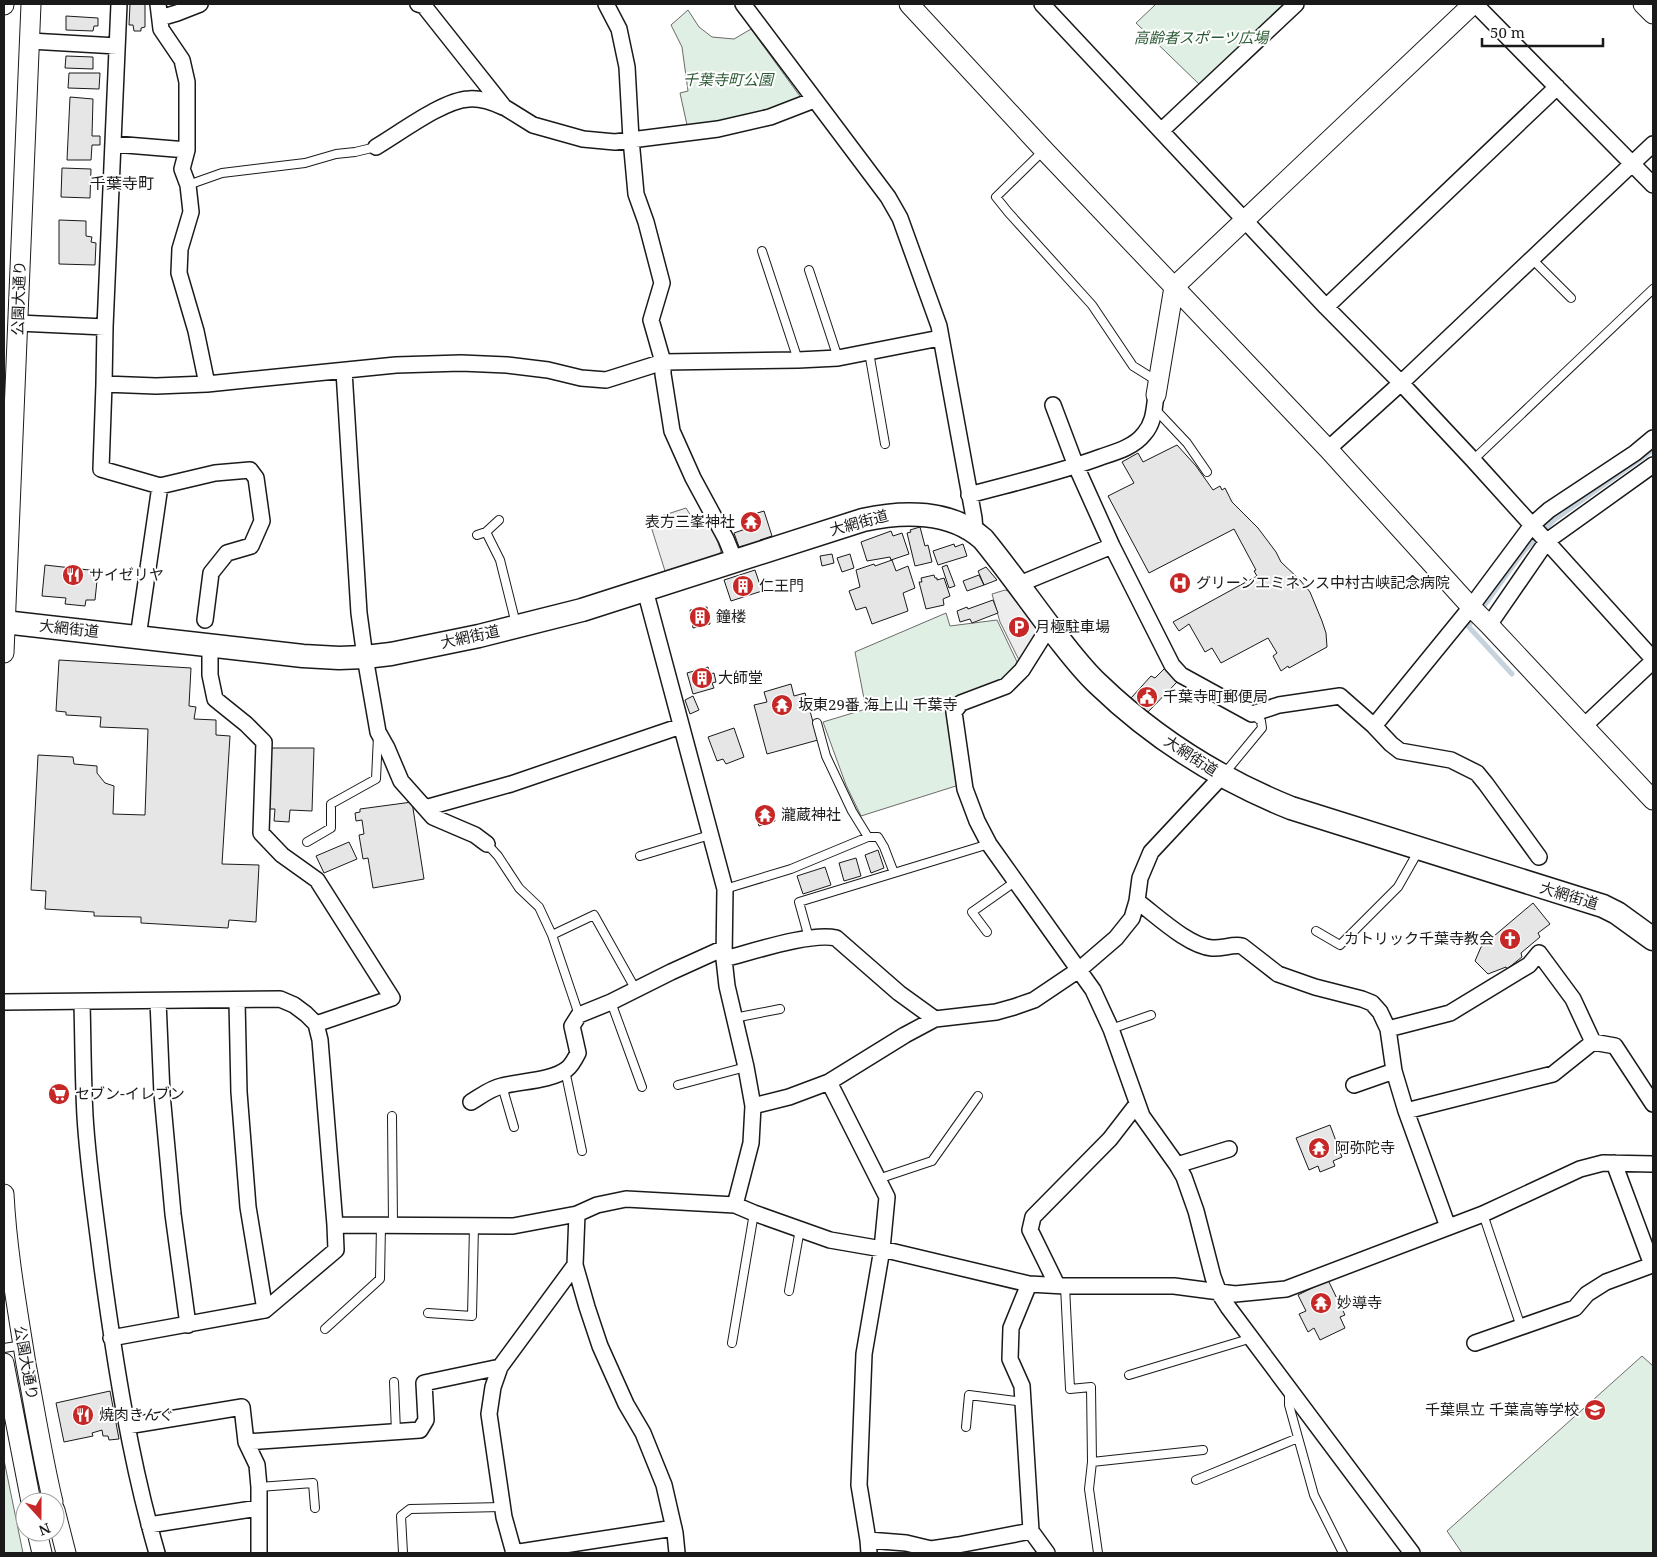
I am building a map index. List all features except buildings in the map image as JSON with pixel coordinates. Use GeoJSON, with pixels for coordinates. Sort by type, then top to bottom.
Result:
{"type":"FeatureCollection","features":[{"type":"Feature","properties":{"kind":"main road","name":"大網街道"},"geometry":{"type":"LineString","coordinates":[[5,622],[303,656],[339,658],[391,654],[517,627],[582,610],[863,520],[911,513],[944,519],[958,523],[983,538],[1049,627],[1098,684],[1160,736],[1222,776],[1256,794],[1291,808],[1603,906],[1617,913],[1653,940]]}},
{"type":"Feature","properties":{"kind":"street","name":"公園大通り"},"geometry":{"type":"LineString","coordinates":[[4,653],[31,4]]}},
{"type":"Feature","properties":{"kind":"street"},"geometry":{"type":"LineString","coordinates":[[119,4],[101,469],[160,486],[215,473],[250,470],[256,478],[262,521],[251,546],[227,553],[211,573],[205,620]]}},
{"type":"Feature","properties":{"kind":"street"},"geometry":{"type":"LineString","coordinates":[[200,4],[177,13],[159,11],[161,29],[182,60],[187,82],[186,150],[182,168],[188,185],[191,212],[180,249],[179,273],[196,331],[207,384]]}},
{"type":"Feature","properties":{"kind":"street"},"geometry":{"type":"LineString","coordinates":[[606,4],[619,29],[627,67],[636,194],[646,222],[662,284],[651,320],[663,362],[663,374],[672,431],[693,478],[726,539],[735,562]]}},
{"type":"Feature","properties":{"kind":"street"},"geometry":{"type":"LineString","coordinates":[[743,4],[888,197],[900,218],[938,326],[975,532]]}},
{"type":"Feature","properties":{"kind":"street"},"geometry":{"type":"LineString","coordinates":[[909,4],[1044,150],[1328,449],[1480,616],[1653,800]]}},
{"type":"Feature","properties":{"kind":"street"},"geometry":{"type":"LineString","coordinates":[[1042,4],[1326,307],[1401,382],[1539,532],[1653,660],[1584,726]]}},
{"type":"Feature","properties":{"kind":"street"},"geometry":{"type":"LineString","coordinates":[[1161,131],[1296,4]]}},
{"type":"Feature","properties":{"kind":"street"},"geometry":{"type":"LineString","coordinates":[[969,495],[1076,466],[1127,448],[1138,441],[1149,427],[1153,417],[1174,287],[1474,4],[1653,185]]}},
{"type":"Feature","properties":{"kind":"street"},"geometry":{"type":"LineString","coordinates":[[1643,4],[1653,14]]}},
{"type":"Feature","properties":{"kind":"street"},"geometry":{"type":"LineString","coordinates":[[423,5],[504,107]]}},
{"type":"Feature","properties":{"kind":"street"},"geometry":{"type":"LineString","coordinates":[[30,41],[116,46]]}},
{"type":"Feature","properties":{"kind":"street"},"geometry":{"type":"LineString","coordinates":[[1326,307],[1557,87]]}},
{"type":"Feature","properties":{"kind":"street"},"geometry":{"type":"LineString","coordinates":[[376,147],[450,103],[469,98],[490,100],[533,125],[583,138],[615,142],[726,127],[770,117],[814,100]]}},
{"type":"Feature","properties":{"kind":"street"},"geometry":{"type":"LineString","coordinates":[[114,144],[186,150]]}},
{"type":"Feature","properties":{"kind":"street"},"geometry":{"type":"LineString","coordinates":[[1328,449],[1653,144]]}},
{"type":"Feature","properties":{"kind":"street"},"geometry":{"type":"LineString","coordinates":[[18,323],[105,327]]}},
{"type":"Feature","properties":{"kind":"street"},"geometry":{"type":"LineString","coordinates":[[104,384],[156,386],[207,384],[396,365],[461,363],[507,365],[548,370],[581,378],[606,380],[663,362],[838,358],[940,338]]}},
{"type":"Feature","properties":{"kind":"street"},"geometry":{"type":"LineString","coordinates":[[344,371],[359,613],[378,732],[402,781],[433,817],[475,835],[487,844]]}},
{"type":"Feature","properties":{"kind":"street"},"geometry":{"type":"LineString","coordinates":[[1053,405],[1076,466],[1112,546],[1172,665],[1181,675],[1252,714],[1280,706],[1340,696],[1400,751],[1451,760],[1477,774],[1539,857]]}},
{"type":"Feature","properties":{"kind":"street"},"geometry":{"type":"LineString","coordinates":[[1374,726],[1480,616],[1539,532],[1549,510],[1635,453],[1653,438]]}},
{"type":"Feature","properties":{"kind":"street"},"geometry":{"type":"LineString","coordinates":[[1480,616],[1539,532],[1653,465]]}},
{"type":"Feature","properties":{"kind":"street"},"geometry":{"type":"LineString","coordinates":[[138,637],[160,486]]}},
{"type":"Feature","properties":{"kind":"street"},"geometry":{"type":"LineString","coordinates":[[1017,585],[1112,546]]}},
{"type":"Feature","properties":{"kind":"street"},"geometry":{"type":"LineString","coordinates":[[645,590],[725,889],[724,954],[727,986],[753,1106],[750,1143],[735,1205]]}},
{"type":"Feature","properties":{"kind":"street"},"geometry":{"type":"LineString","coordinates":[[1049,627],[1022,670],[1006,686],[961,703],[954,712],[965,789],[977,820],[989,844],[1093,990],[1112,1029],[1137,1104],[1148,1127],[1184,1177],[1196,1211],[1213,1278],[1219,1293],[1228,1308],[1412,1553]]}},
{"type":"Feature","properties":{"kind":"street"},"geometry":{"type":"LineString","coordinates":[[210,644],[210,675],[216,700],[246,724],[264,742],[261,833],[282,855],[317,880],[392,998],[316,1024]]}},
{"type":"Feature","properties":{"kind":"street"},"geometry":{"type":"LineString","coordinates":[[425,808],[528,779],[680,726]]}},
{"type":"Feature","properties":{"kind":"street"},"geometry":{"type":"LineString","coordinates":[[753,1106],[789,1097],[829,1082],[906,1034],[935,1019],[996,1012],[1014,1007],[1034,1000],[1080,970],[1116,938],[1132,918],[1137,901],[1140,878],[1151,852],[1222,776]]}},
{"type":"Feature","properties":{"kind":"street"},"geometry":{"type":"LineString","coordinates":[[1137,901],[1194,943],[1213,948],[1242,946],[1278,974],[1315,987],[1372,1003],[1380,1012],[1388,1029],[1394,1071],[1406,1111],[1448,1227]]}},
{"type":"Feature","properties":{"kind":"street"},"geometry":{"type":"LineString","coordinates":[[471,1102],[502,1086],[539,1080],[566,1070],[578,1053],[572,1026],[579,1015],[724,954],[808,938],[829,936],[836,938],[899,992],[935,1019]]}},
{"type":"Feature","properties":{"kind":"street"},"geometry":{"type":"LineString","coordinates":[[1388,1029],[1450,1013],[1529,965],[1539,953],[1573,999],[1593,1042]]}},
{"type":"Feature","properties":{"kind":"street"},"geometry":{"type":"LineString","coordinates":[[4,1002],[82,1003],[280,999],[294,1005],[316,1024],[320,1040],[336,1250],[265,1310],[112,1338]]}},
{"type":"Feature","properties":{"kind":"street"},"geometry":{"type":"LineString","coordinates":[[158,1001],[162,1094],[173,1214],[188,1325]]}},
{"type":"Feature","properties":{"kind":"street"},"geometry":{"type":"LineString","coordinates":[[237,1001],[239,1092],[248,1198],[265,1310]]}},
{"type":"Feature","properties":{"kind":"street"},"geometry":{"type":"LineString","coordinates":[[82,1003],[85,1118],[94,1204],[112,1338],[127,1426],[149,1525],[158,1553]]}},
{"type":"Feature","properties":{"kind":"street"},"geometry":{"type":"LineString","coordinates":[[1406,1111],[1554,1074],[1593,1042],[1615,1046],[1653,1104]]}},
{"type":"Feature","properties":{"kind":"street"},"geometry":{"type":"LineString","coordinates":[[1354,1085],[1394,1071]]}},
{"type":"Feature","properties":{"kind":"street"},"geometry":{"type":"LineString","coordinates":[[829,1082],[887,1197],[882,1249],[864,1354],[860,1485],[868,1546],[931,1549],[1031,1531]]}},
{"type":"Feature","properties":{"kind":"street"},"geometry":{"type":"LineString","coordinates":[[1061,1286],[1030,1230],[1033,1217],[1110,1139],[1137,1104]]}},
{"type":"Feature","properties":{"kind":"street"},"geometry":{"type":"LineString","coordinates":[[1177,1165],[1228,1149]]}},
{"type":"Feature","properties":{"kind":"street"},"geometry":{"type":"LineString","coordinates":[[335,1225],[513,1226],[577,1214],[597,1205],[626,1199],[735,1205],[830,1240],[882,1249],[1029,1284],[1061,1286],[1174,1286],[1235,1294],[1286,1289],[1483,1214],[1580,1169],[1603,1163],[1653,1164]]}},
{"type":"Feature","properties":{"kind":"street"},"geometry":{"type":"LineString","coordinates":[[1475,1343],[1575,1308],[1587,1294],[1606,1282],[1652,1265],[1614,1163]]}},
{"type":"Feature","properties":{"kind":"street","name":"公園大通り"},"geometry":{"type":"LineString","coordinates":[[4,1194],[6,1228],[23,1345],[51,1492]]}},
{"type":"Feature","properties":{"kind":"street"},"geometry":{"type":"LineString","coordinates":[[577,1214],[576,1265],[600,1346],[626,1404],[643,1433],[664,1485],[674,1528],[677,1553]]}},
{"type":"Feature","properties":{"kind":"street"},"geometry":{"type":"LineString","coordinates":[[576,1265],[500,1367],[493,1387],[490,1414],[502,1507],[514,1553],[674,1528]]}},
{"type":"Feature","properties":{"kind":"street"},"geometry":{"type":"LineString","coordinates":[[1029,1284],[1011,1328],[1010,1359],[1022,1386],[1024,1402],[1031,1531],[1047,1553]]}},
{"type":"Feature","properties":{"kind":"street","name":"公園大通り"},"geometry":{"type":"LineString","coordinates":[[4,1363],[29,1492]]}},
{"type":"Feature","properties":{"kind":"street"},"geometry":{"type":"LineString","coordinates":[[246,1442],[420,1430],[426,1420],[424,1383],[500,1367]]}},
{"type":"Feature","properties":{"kind":"street"},"geometry":{"type":"LineString","coordinates":[[127,1426],[242,1407],[246,1442],[257,1465],[260,1487],[259,1553]]}},
{"type":"Feature","properties":{"kind":"street"},"geometry":{"type":"LineString","coordinates":[[149,1525],[259,1508]]}},
{"type":"Feature","properties":{"kind":"lane"},"geometry":{"type":"LineString","coordinates":[[188,185],[222,174],[305,163],[336,154],[376,147]]}},
{"type":"Feature","properties":{"kind":"lane"},"geometry":{"type":"LineString","coordinates":[[1044,150],[996,197],[1092,305],[1133,366],[1156,394],[1207,472]]}},
{"type":"Feature","properties":{"kind":"lane"},"geometry":{"type":"LineString","coordinates":[[762,251],[798,360]]}},
{"type":"Feature","properties":{"kind":"lane"},"geometry":{"type":"LineString","coordinates":[[1531,258],[1571,298]]}},
{"type":"Feature","properties":{"kind":"lane"},"geometry":{"type":"LineString","coordinates":[[809,270],[838,358]]}},
{"type":"Feature","properties":{"kind":"lane"},"geometry":{"type":"LineString","coordinates":[[1473,460],[1653,289]]}},
{"type":"Feature","properties":{"kind":"lane"},"geometry":{"type":"LineString","coordinates":[[869,352],[885,444]]}},
{"type":"Feature","properties":{"kind":"lane"},"geometry":{"type":"LineString","coordinates":[[477,535],[486,532],[499,520]]}},
{"type":"Feature","properties":{"kind":"lane"},"geometry":{"type":"LineString","coordinates":[[486,532],[500,560],[517,627]]}},
{"type":"Feature","properties":{"kind":"lane"},"geometry":{"type":"LineString","coordinates":[[1222,776],[1262,728],[1261,721],[1252,714]]}},
{"type":"Feature","properties":{"kind":"lane"},"geometry":{"type":"LineString","coordinates":[[817,722],[826,756],[852,811],[868,837]]}},
{"type":"Feature","properties":{"kind":"lane"},"geometry":{"type":"LineString","coordinates":[[307,842],[331,828],[332,804],[376,779],[378,732]]}},
{"type":"Feature","properties":{"kind":"lane"},"geometry":{"type":"LineString","coordinates":[[640,856],[710,835]]}},
{"type":"Feature","properties":{"kind":"lane"},"geometry":{"type":"LineString","coordinates":[[725,889],[791,869],[868,837],[878,836],[894,873]]}},
{"type":"Feature","properties":{"kind":"lane"},"geometry":{"type":"LineString","coordinates":[[487,844],[498,856],[519,888],[539,907],[552,935],[579,1015]]}},
{"type":"Feature","properties":{"kind":"lane"},"geometry":{"type":"LineString","coordinates":[[808,938],[799,902],[989,844]]}},
{"type":"Feature","properties":{"kind":"lane"},"geometry":{"type":"LineString","coordinates":[[1316,931],[1340,945],[1398,887],[1420,848]]}},
{"type":"Feature","properties":{"kind":"lane"},"geometry":{"type":"LineString","coordinates":[[987,932],[972,912],[1016,880]]}},
{"type":"Feature","properties":{"kind":"lane"},"geometry":{"type":"LineString","coordinates":[[552,935],[594,915],[636,990]]}},
{"type":"Feature","properties":{"kind":"lane"},"geometry":{"type":"LineString","coordinates":[[611,1002],[642,1087]]}},
{"type":"Feature","properties":{"kind":"lane"},"geometry":{"type":"LineString","coordinates":[[734,1018],[780,1009]]}},
{"type":"Feature","properties":{"kind":"lane"},"geometry":{"type":"LineString","coordinates":[[1112,1029],[1151,1015]]}},
{"type":"Feature","properties":{"kind":"lane"},"geometry":{"type":"LineString","coordinates":[[678,1085],[746,1067]]}},
{"type":"Feature","properties":{"kind":"lane"},"geometry":{"type":"LineString","coordinates":[[566,1070],[582,1151]]}},
{"type":"Feature","properties":{"kind":"lane"},"geometry":{"type":"LineString","coordinates":[[502,1086],[514,1127]]}},
{"type":"Feature","properties":{"kind":"lane"},"geometry":{"type":"LineString","coordinates":[[878,1179],[932,1162],[978,1096]]}},
{"type":"Feature","properties":{"kind":"lane"},"geometry":{"type":"LineString","coordinates":[[325,1329],[380,1279],[387,1225],[392,1116]]}},
{"type":"Feature","properties":{"kind":"lane"},"geometry":{"type":"LineString","coordinates":[[732,1343],[754,1213]]}},
{"type":"Feature","properties":{"kind":"lane"},"geometry":{"type":"LineString","coordinates":[[1483,1214],[1521,1327]]}},
{"type":"Feature","properties":{"kind":"lane"},"geometry":{"type":"LineString","coordinates":[[428,1313],[472,1316],[474,1226]]}},
{"type":"Feature","properties":{"kind":"lane"},"geometry":{"type":"LineString","coordinates":[[789,1291],[800,1229]]}},
{"type":"Feature","properties":{"kind":"lane"},"geometry":{"type":"LineString","coordinates":[[1061,1286],[1070,1389],[1091,1387],[1092,1462],[1089,1489],[1098,1553]]}},
{"type":"Feature","properties":{"kind":"lane"},"geometry":{"type":"LineString","coordinates":[[1129,1375],[1252,1338]]}},
{"type":"Feature","properties":{"kind":"lane"},"geometry":{"type":"LineString","coordinates":[[4,1348],[23,1345]]}},
{"type":"Feature","properties":{"kind":"lane"},"geometry":{"type":"LineString","coordinates":[[394,1382],[396,1433]]}},
{"type":"Feature","properties":{"kind":"lane"},"geometry":{"type":"LineString","coordinates":[[1290,1391],[1289,1404],[1314,1495],[1343,1553]]}},
{"type":"Feature","properties":{"kind":"lane"},"geometry":{"type":"LineString","coordinates":[[966,1428],[969,1395],[1024,1402]]}},
{"type":"Feature","properties":{"kind":"lane"},"geometry":{"type":"LineString","coordinates":[[1196,1480],[1298,1438]]}},
{"type":"Feature","properties":{"kind":"lane"},"geometry":{"type":"LineString","coordinates":[[1092,1462],[1203,1450]]}},
{"type":"Feature","properties":{"kind":"lane"},"geometry":{"type":"LineString","coordinates":[[260,1487],[313,1483],[315,1508]]}},
{"type":"Feature","properties":{"kind":"lane"},"geometry":{"type":"LineString","coordinates":[[403,1553],[401,1516],[410,1509],[502,1507]]}},
{"type":"Feature","properties":{"kind":"green space","name":"高齢者スポーツ広場"},"geometry":{"type":"Polygon","coordinates":[[[1156,4],[1287,4],[1200,85],[1136,23],[1156,4]]]}},
{"type":"Feature","properties":{"kind":"green space","name":"千葉寺町公園"},"geometry":{"type":"Polygon","coordinates":[[[688,10],[699,27],[712,37],[734,39],[751,29],[802,99],[769,113],[727,122],[687,125],[680,93],[688,91],[682,47],[671,25],[688,10]]]}},
{"type":"Feature","properties":{"kind":"green space"},"geometry":{"type":"Polygon","coordinates":[[[946,613],[950,626],[997,620],[1019,666],[1004,681],[956,700],[959,785],[861,816],[846,785],[823,722],[866,709],[855,652],[946,613]]]}},
{"type":"Feature","properties":{"kind":"green space","name":"千葉県立 千葉高等学校"},"geometry":{"type":"Polygon","coordinates":[[[1642,1356],[1653,1366],[1653,1553],[1462,1553],[1447,1531],[1642,1356]]]}},
{"type":"Feature","properties":{"kind":"green space"},"geometry":{"type":"Polygon","coordinates":[[[4,1460],[15,1514],[15,1542],[21,1542],[23,1553],[4,1553],[4,1460]]]}},
{"type":"Feature","properties":{"kind":"shaded area"},"geometry":{"type":"Polygon","coordinates":[[[686,508],[698,527],[706,524],[714,532],[721,551],[719,555],[665,571],[649,520],[686,508]]]}},
{"type":"Feature","properties":{"kind":"shaded area","name":"月極駐車場"},"geometry":{"type":"Polygon","coordinates":[[[1005,590],[1008,591],[1040,634],[1021,664],[1000,622],[992,594],[1005,590]]]}},
{"type":"Feature","properties":{"kind":"waterway"},"geometry":{"type":"LineString","coordinates":[[1481,610],[1523,552],[1554,520],[1653,450]]}},
{"type":"Feature","properties":{"kind":"waterway"},"geometry":{"type":"LineString","coordinates":[[1475,617],[1468,626],[1512,674]]}},
{"type":"Feature","properties":{"kind":"place","name":"表方三峯神社"},"geometry":{"type":"Point","coordinates":[751,522]}},
{"type":"Feature","properties":{"kind":"place","name":"サイゼリヤ"},"geometry":{"type":"Point","coordinates":[73,575]}},
{"type":"Feature","properties":{"kind":"place","name":"グリーンエミネンス中村古峡記念病院"},"geometry":{"type":"Point","coordinates":[1180,583]}},
{"type":"Feature","properties":{"kind":"place","name":"仁王門"},"geometry":{"type":"Point","coordinates":[743,586]}},
{"type":"Feature","properties":{"kind":"place","name":"鐘楼"},"geometry":{"type":"Point","coordinates":[700,617]}},
{"type":"Feature","properties":{"kind":"place","name":"月極駐車場"},"geometry":{"type":"Point","coordinates":[1019,627]}},
{"type":"Feature","properties":{"kind":"place","name":"大師堂"},"geometry":{"type":"Point","coordinates":[702,678]}},
{"type":"Feature","properties":{"kind":"place","name":"千葉寺町郵便局"},"geometry":{"type":"Point","coordinates":[1147,697]}},
{"type":"Feature","properties":{"kind":"place","name":"坂東29番 海上山 千葉寺"},"geometry":{"type":"Point","coordinates":[782,705]}},
{"type":"Feature","properties":{"kind":"place","name":"瀧蔵神社"},"geometry":{"type":"Point","coordinates":[765,815]}},
{"type":"Feature","properties":{"kind":"place","name":"カトリック千葉寺教会"},"geometry":{"type":"Point","coordinates":[1510,939]}},
{"type":"Feature","properties":{"kind":"place","name":"セブン-イレブン"},"geometry":{"type":"Point","coordinates":[59,1094]}},
{"type":"Feature","properties":{"kind":"place","name":"阿弥陀寺"},"geometry":{"type":"Point","coordinates":[1319,1148]}},
{"type":"Feature","properties":{"kind":"place","name":"妙導寺"},"geometry":{"type":"Point","coordinates":[1321,1303]}},
{"type":"Feature","properties":{"kind":"place","name":"千葉県立 千葉高等学校"},"geometry":{"type":"Point","coordinates":[1595,1410]}},
{"type":"Feature","properties":{"kind":"place","name":"焼肉きんぐ"},"geometry":{"type":"Point","coordinates":[83,1415]}},
{"type":"Feature","properties":{"kind":"district","name":"千葉寺町"},"geometry":{"type":"Point","coordinates":[122,183]}}]}
